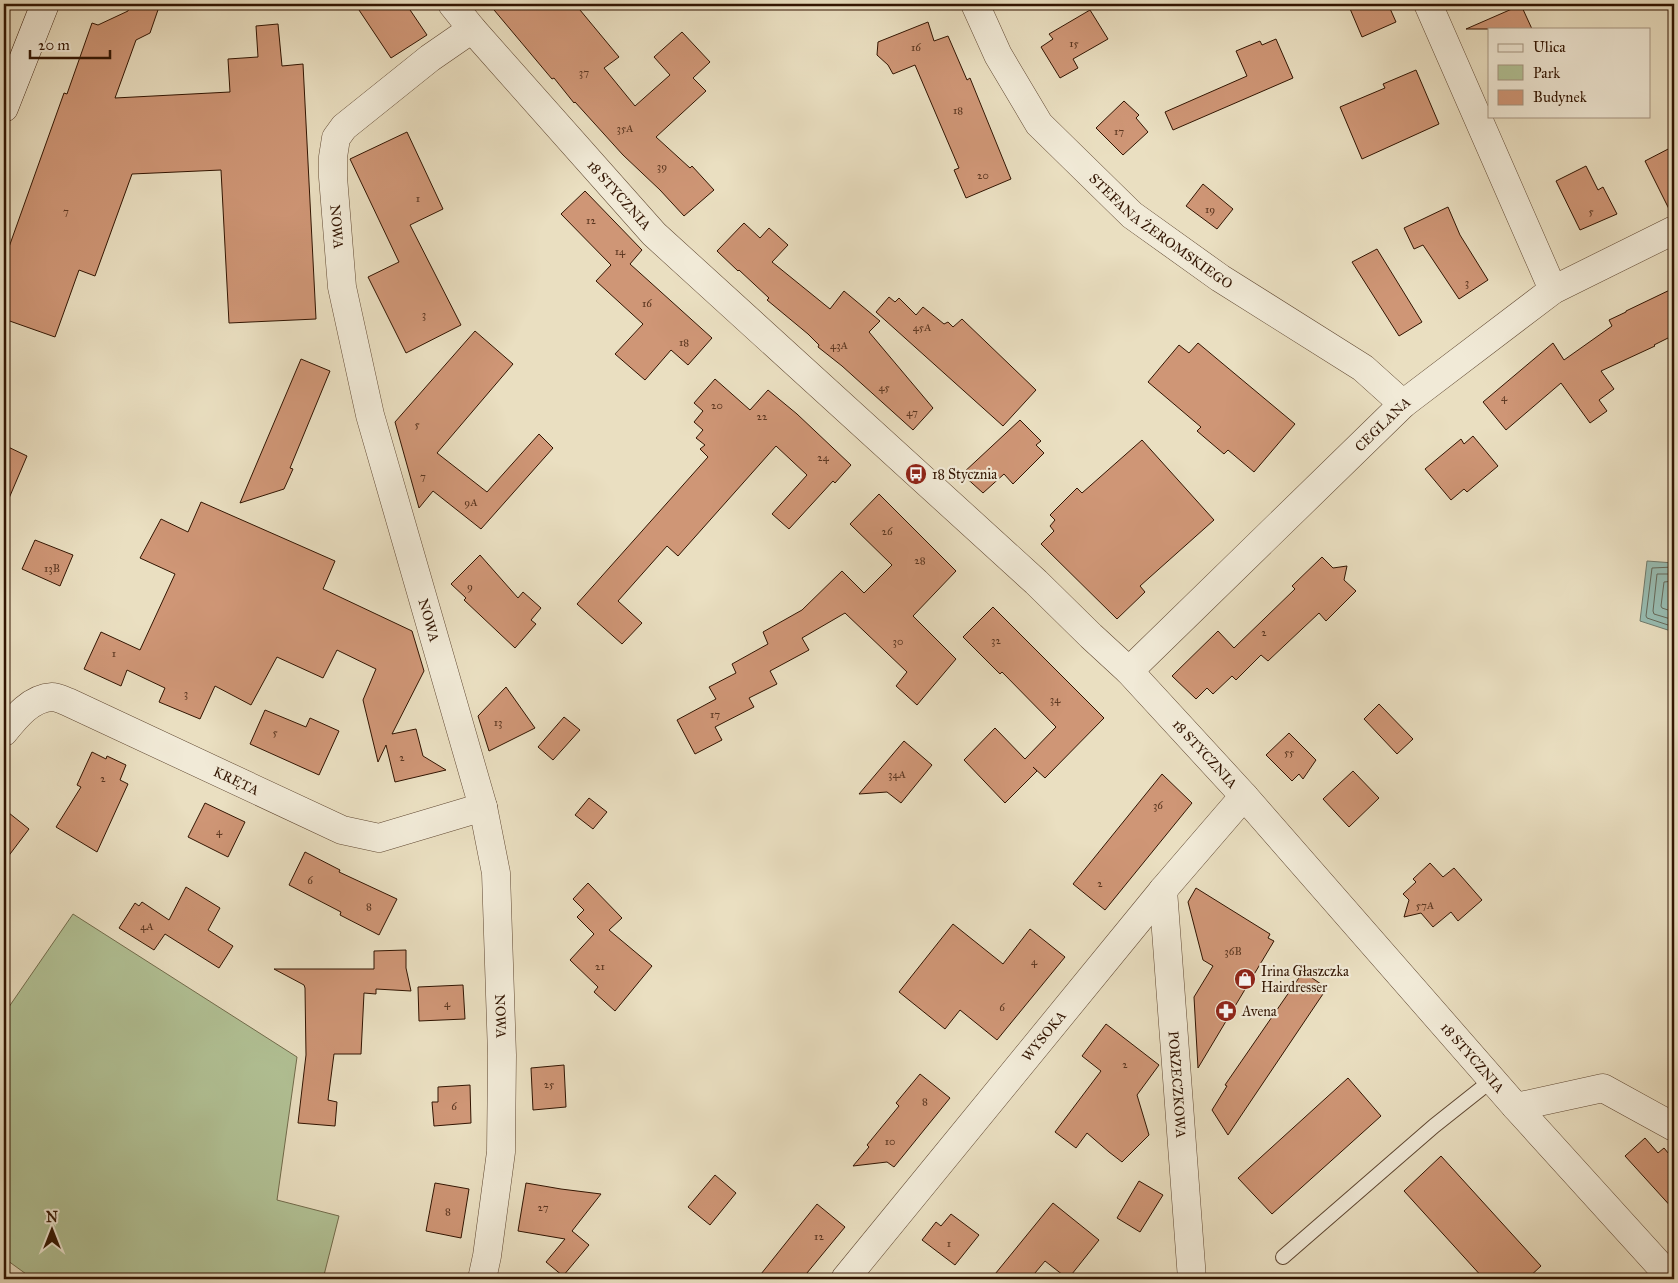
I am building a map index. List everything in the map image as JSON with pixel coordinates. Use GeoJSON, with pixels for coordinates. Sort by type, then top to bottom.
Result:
{"type":"FeatureCollection","features":[{"type":"Feature","properties":{"kind":"street"},"geometry":{"type":"LineString","coordinates":[[4,108],[45,4]]}},
{"type":"Feature","properties":{"kind":"street","name":"18 STYCZNIA"},"geometry":{"type":"LineString","coordinates":[[452,4],[654,234],[1036,582],[1129,671],[1244,796],[1492,1080],[1672,1279]]}},
{"type":"Feature","properties":{"kind":"street","name":"STEFANA ŻEROMSKIEGO"},"geometry":{"type":"LineString","coordinates":[[975,4],[998,55],[1040,124],[1132,215],[1220,278],[1363,368],[1403,404]]}},
{"type":"Feature","properties":{"kind":"street"},"geometry":{"type":"LineString","coordinates":[[1428,4],[1553,290]]}},
{"type":"Feature","properties":{"kind":"street","name":"NOWA"},"geometry":{"type":"LineString","coordinates":[[472,29],[430,58],[344,127],[336,138],[333,157],[333,177],[342,287],[370,415],[483,807],[496,872],[502,1055],[501,1152],[487,1256],[482,1279]]}},
{"type":"Feature","properties":{"kind":"street","name":"CEGLANA"},"geometry":{"type":"LineString","coordinates":[[1129,671],[1403,404],[1553,290],[1674,230]]}},
{"type":"Feature","properties":{"kind":"street","name":"KRĘTA"},"geometry":{"type":"LineString","coordinates":[[4,732],[28,706],[40,699],[53,697],[68,702],[342,830],[379,838],[483,807]]}},
{"type":"Feature","properties":{"kind":"street","name":"WYSOKA"},"geometry":{"type":"LineString","coordinates":[[846,1279],[1163,890],[1244,796]]}},
{"type":"Feature","properties":{"kind":"street","name":"PORZECZKOWA"},"geometry":{"type":"LineString","coordinates":[[1163,890],[1192,1279]]}},
{"type":"Feature","properties":{"kind":"street"},"geometry":{"type":"LineString","coordinates":[[1516,1107],[1603,1088],[1674,1127]]}},
{"type":"Feature","properties":{"kind":"lane"},"geometry":{"type":"LineString","coordinates":[[1283,1257],[1434,1126],[1492,1080]]}},
{"type":"Feature","properties":{"kind":"green space"},"geometry":{"type":"Polygon","coordinates":[[[73,914],[297,1057],[277,1200],[339,1216],[323,1279],[33,1279],[4,1258],[4,1014],[73,914]]]}},
{"type":"Feature","properties":{"kind":"water"},"geometry":{"type":"Polygon","coordinates":[[[1647,561],[1674,563],[1674,632],[1640,621],[1647,561]]]}},
{"type":"Feature","properties":{"kind":"building"},"geometry":{"type":"Polygon","coordinates":[[[130,4],[160,4],[150,33],[136,40],[115,98],[230,92],[228,59],[258,57],[256,26],[278,24],[282,66],[303,64],[316,319],[229,323],[221,170],[132,174],[95,276],[79,270],[55,337],[4,319],[4,261],[64,93],[67,94],[92,23],[98,25],[128,11],[130,4]]]}},
{"type":"Feature","properties":{"kind":"building"},"geometry":{"type":"Polygon","coordinates":[[[355,4],[406,4],[427,35],[391,58],[355,4]]]}},
{"type":"Feature","properties":{"kind":"building"},"geometry":{"type":"Polygon","coordinates":[[[489,4],[575,4],[619,57],[604,68],[635,106],[670,75],[654,57],[682,32],[710,62],[693,78],[706,91],[656,137],[690,168],[692,166],[714,190],[684,216],[574,103],[489,4]]]}},
{"type":"Feature","properties":{"kind":"building"},"geometry":{"type":"Polygon","coordinates":[[[1348,4],[1388,4],[1396,22],[1362,37],[1348,4]]]}},
{"type":"Feature","properties":{"kind":"building"},"geometry":{"type":"Polygon","coordinates":[[[1521,5],[1532,28],[1488,28],[1466,29],[1521,5]]]}},
{"type":"Feature","properties":{"kind":"building"},"geometry":{"type":"Polygon","coordinates":[[[1090,10],[1108,39],[1073,59],[1078,68],[1060,78],[1041,47],[1053,39],[1049,34],[1090,10]]]}},
{"type":"Feature","properties":{"kind":"building"},"geometry":{"type":"Polygon","coordinates":[[[928,22],[934,41],[948,36],[967,80],[970,78],[1011,179],[966,198],[954,170],[959,168],[915,65],[893,74],[888,65],[877,55],[878,42],[928,22]]]}},
{"type":"Feature","properties":{"kind":"building"},"geometry":{"type":"Polygon","coordinates":[[[1276,39],[1293,78],[1173,130],[1165,112],[1247,76],[1236,51],[1260,41],[1262,45],[1276,39]]]}},
{"type":"Feature","properties":{"kind":"building"},"geometry":{"type":"Polygon","coordinates":[[[1416,70],[1439,124],[1362,159],[1340,107],[1385,88],[1383,84],[1416,70]]]}},
{"type":"Feature","properties":{"kind":"building"},"geometry":{"type":"Polygon","coordinates":[[[1124,101],[1139,115],[1136,118],[1148,132],[1123,155],[1096,128],[1124,101]]]}},
{"type":"Feature","properties":{"kind":"building"},"geometry":{"type":"Polygon","coordinates":[[[407,132],[443,209],[410,225],[461,325],[406,353],[368,277],[399,262],[350,159],[407,132]]]}},
{"type":"Feature","properties":{"kind":"building"},"geometry":{"type":"Polygon","coordinates":[[[1674,146],[1674,214],[1672,215],[1645,161],[1674,146]]]}},
{"type":"Feature","properties":{"kind":"building"},"geometry":{"type":"Polygon","coordinates":[[[1586,166],[1598,190],[1603,187],[1617,214],[1580,230],[1556,181],[1586,166]]]}},
{"type":"Feature","properties":{"kind":"building"},"geometry":{"type":"Polygon","coordinates":[[[1203,184],[1233,209],[1217,229],[1186,206],[1203,184]]]}},
{"type":"Feature","properties":{"kind":"building"},"geometry":{"type":"Polygon","coordinates":[[[585,191],[642,250],[630,264],[712,338],[688,365],[671,350],[645,380],[615,354],[643,324],[596,281],[611,265],[561,214],[585,191]]]}},
{"type":"Feature","properties":{"kind":"building"},"geometry":{"type":"Polygon","coordinates":[[[1448,207],[1460,235],[1488,280],[1459,299],[1423,245],[1414,249],[1404,228],[1448,207]]]}},
{"type":"Feature","properties":{"kind":"building"},"geometry":{"type":"Polygon","coordinates":[[[744,223],[760,238],[769,228],[788,245],[772,262],[830,309],[844,291],[880,321],[869,332],[933,408],[913,430],[818,347],[819,345],[808,334],[767,300],[769,298],[717,251],[744,223]]]}},
{"type":"Feature","properties":{"kind":"building"},"geometry":{"type":"Polygon","coordinates":[[[1377,249],[1422,322],[1399,336],[1352,262],[1377,249]]]}},
{"type":"Feature","properties":{"kind":"building"},"geometry":{"type":"Polygon","coordinates":[[[1674,288],[1674,335],[1601,371],[1614,389],[1599,400],[1607,411],[1590,423],[1561,383],[1506,430],[1483,402],[1553,343],[1564,360],[1612,326],[1609,320],[1674,288]]]}},
{"type":"Feature","properties":{"kind":"building"},"geometry":{"type":"Polygon","coordinates":[[[889,297],[895,302],[899,298],[916,315],[923,307],[944,324],[948,322],[953,327],[962,319],[1036,390],[1003,426],[876,312],[889,297]]]}},
{"type":"Feature","properties":{"kind":"building"},"geometry":{"type":"Polygon","coordinates":[[[475,331],[513,364],[437,453],[487,492],[539,434],[553,448],[481,529],[433,491],[419,508],[395,422],[475,331]]]}},
{"type":"Feature","properties":{"kind":"building"},"geometry":{"type":"Polygon","coordinates":[[[1198,343],[1295,424],[1254,472],[1228,450],[1224,454],[1197,431],[1201,427],[1148,382],[1179,345],[1189,353],[1198,343]]]}},
{"type":"Feature","properties":{"kind":"building"},"geometry":{"type":"Polygon","coordinates":[[[301,359],[330,371],[290,468],[293,469],[284,489],[240,503],[301,359]]]}},
{"type":"Feature","properties":{"kind":"building"},"geometry":{"type":"Polygon","coordinates":[[[715,379],[750,410],[768,390],[797,414],[851,465],[835,483],[833,481],[789,529],[772,514],[807,475],[776,446],[678,556],[667,546],[618,601],[642,623],[622,644],[577,604],[708,457],[700,449],[705,445],[696,438],[703,430],[694,422],[703,411],[694,403],[715,379]]]}},
{"type":"Feature","properties":{"kind":"building"},"geometry":{"type":"Polygon","coordinates":[[[1020,420],[1041,441],[1036,445],[1044,453],[1013,484],[1004,474],[983,493],[962,474],[1020,420]]]}},
{"type":"Feature","properties":{"kind":"building"},"geometry":{"type":"Polygon","coordinates":[[[1473,436],[1498,466],[1467,492],[1464,489],[1451,500],[1425,469],[1461,439],[1464,444],[1473,436]]]}},
{"type":"Feature","properties":{"kind":"building"},"geometry":{"type":"Polygon","coordinates":[[[1142,440],[1214,520],[1140,586],[1145,592],[1117,619],[1041,544],[1054,531],[1050,526],[1055,520],[1050,515],[1077,488],[1082,493],[1142,440]]]}},
{"type":"Feature","properties":{"kind":"building"},"geometry":{"type":"Polygon","coordinates":[[[4,445],[27,456],[4,510],[4,445]]]}},
{"type":"Feature","properties":{"kind":"building"},"geometry":{"type":"Polygon","coordinates":[[[879,494],[956,571],[913,616],[956,659],[917,705],[896,686],[907,672],[845,613],[802,638],[809,650],[770,671],[777,684],[749,698],[754,707],[715,727],[722,740],[695,754],[677,720],[716,699],[709,687],[736,673],[732,664],[768,644],[763,632],[802,610],[842,571],[864,593],[892,565],[850,524],[879,494]]]}},
{"type":"Feature","properties":{"kind":"building"},"geometry":{"type":"Polygon","coordinates":[[[201,502],[335,561],[323,589],[412,631],[424,671],[392,734],[416,729],[423,756],[446,770],[395,782],[386,745],[378,762],[363,700],[376,669],[337,650],[323,678],[277,657],[251,705],[215,686],[200,719],[159,702],[165,688],[127,670],[121,686],[84,669],[101,632],[140,650],[175,574],[140,558],[161,519],[188,532],[201,502]]]}},
{"type":"Feature","properties":{"kind":"building"},"geometry":{"type":"Polygon","coordinates":[[[35,540],[73,555],[60,586],[22,569],[35,540]]]}},
{"type":"Feature","properties":{"kind":"building"},"geometry":{"type":"Polygon","coordinates":[[[480,555],[518,598],[523,592],[541,608],[531,620],[536,624],[515,648],[464,600],[466,598],[451,584],[480,555]]]}},
{"type":"Feature","properties":{"kind":"building"},"geometry":{"type":"Polygon","coordinates":[[[1322,557],[1333,568],[1347,566],[1344,580],[1356,591],[1326,621],[1319,613],[1268,661],[1261,655],[1236,680],[1232,676],[1213,694],[1207,688],[1196,699],[1172,676],[1218,631],[1234,648],[1295,589],[1292,586],[1322,557]]]}},
{"type":"Feature","properties":{"kind":"building"},"geometry":{"type":"Polygon","coordinates":[[[993,607],[1104,718],[1045,778],[1033,767],[1037,771],[1005,803],[964,760],[995,728],[1025,759],[1056,727],[1002,672],[1000,674],[963,637],[993,607]]]}},
{"type":"Feature","properties":{"kind":"building"},"geometry":{"type":"Polygon","coordinates":[[[506,687],[535,728],[489,751],[478,716],[506,687]]]}},
{"type":"Feature","properties":{"kind":"building"},"geometry":{"type":"Polygon","coordinates":[[[1379,704],[1413,739],[1397,754],[1364,719],[1379,704]]]}},
{"type":"Feature","properties":{"kind":"building"},"geometry":{"type":"Polygon","coordinates":[[[265,710],[306,727],[310,718],[339,731],[319,775],[250,744],[265,710]]]}},
{"type":"Feature","properties":{"kind":"building"},"geometry":{"type":"Polygon","coordinates":[[[564,717],[580,730],[553,760],[538,747],[564,717]]]}},
{"type":"Feature","properties":{"kind":"building"},"geometry":{"type":"Polygon","coordinates":[[[1289,733],[1316,760],[1303,779],[1299,774],[1292,781],[1266,755],[1289,733]]]}},
{"type":"Feature","properties":{"kind":"building"},"geometry":{"type":"Polygon","coordinates":[[[904,741],[932,765],[901,803],[887,792],[859,794],[904,741]]]}},
{"type":"Feature","properties":{"kind":"building"},"geometry":{"type":"Polygon","coordinates":[[[92,752],[106,759],[107,756],[126,765],[120,780],[128,784],[97,852],[56,827],[81,787],[77,785],[92,752]]]}},
{"type":"Feature","properties":{"kind":"building"},"geometry":{"type":"Polygon","coordinates":[[[1353,771],[1379,798],[1349,827],[1323,799],[1353,771]]]}},
{"type":"Feature","properties":{"kind":"building"},"geometry":{"type":"Polygon","coordinates":[[[1162,774],[1192,803],[1105,910],[1073,884],[1162,774]]]}},
{"type":"Feature","properties":{"kind":"building"},"geometry":{"type":"Polygon","coordinates":[[[589,798],[607,812],[593,829],[575,815],[589,798]]]}},
{"type":"Feature","properties":{"kind":"building"},"geometry":{"type":"Polygon","coordinates":[[[205,803],[245,822],[228,857],[188,837],[205,803]]]}},
{"type":"Feature","properties":{"kind":"building"},"geometry":{"type":"Polygon","coordinates":[[[4,809],[29,829],[4,862],[4,809]]]}},
{"type":"Feature","properties":{"kind":"building"},"geometry":{"type":"Polygon","coordinates":[[[305,852],[340,870],[339,872],[397,899],[379,935],[340,915],[341,912],[289,885],[305,852]]]}},
{"type":"Feature","properties":{"kind":"building"},"geometry":{"type":"Polygon","coordinates":[[[1430,863],[1443,877],[1454,868],[1482,900],[1458,921],[1451,912],[1433,927],[1421,913],[1404,917],[1409,900],[1403,894],[1416,882],[1413,879],[1430,863]]]}},
{"type":"Feature","properties":{"kind":"building"},"geometry":{"type":"Polygon","coordinates":[[[588,883],[622,918],[609,930],[652,966],[615,1011],[594,992],[598,987],[570,960],[594,934],[577,917],[584,910],[573,899],[588,883]]]}},
{"type":"Feature","properties":{"kind":"building"},"geometry":{"type":"Polygon","coordinates":[[[186,887],[220,908],[208,930],[233,946],[219,968],[165,934],[154,950],[119,928],[135,903],[139,906],[142,902],[169,920],[186,887]]]}},
{"type":"Feature","properties":{"kind":"building"},"geometry":{"type":"Polygon","coordinates":[[[1196,888],[1270,934],[1268,938],[1274,941],[1198,1068],[1194,997],[1213,966],[1203,960],[1188,902],[1196,888]]]}},
{"type":"Feature","properties":{"kind":"building"},"geometry":{"type":"Polygon","coordinates":[[[953,924],[1003,964],[1030,929],[1065,957],[997,1040],[960,1010],[945,1029],[899,992],[953,924]]]}},
{"type":"Feature","properties":{"kind":"building"},"geometry":{"type":"Polygon","coordinates":[[[406,950],[406,968],[411,991],[376,989],[376,994],[364,993],[361,1054],[334,1054],[328,1100],[337,1102],[335,1126],[298,1123],[306,1055],[305,988],[304,985],[274,969],[374,969],[374,951],[406,950]]]}},
{"type":"Feature","properties":{"kind":"building"},"geometry":{"type":"Polygon","coordinates":[[[1303,972],[1327,988],[1228,1135],[1212,1110],[1227,1086],[1225,1085],[1303,972]]]}},
{"type":"Feature","properties":{"kind":"building"},"geometry":{"type":"Polygon","coordinates":[[[463,985],[465,1019],[419,1021],[418,987],[463,985]]]}},
{"type":"Feature","properties":{"kind":"building"},"geometry":{"type":"Polygon","coordinates":[[[1106,1024],[1159,1065],[1137,1095],[1149,1135],[1122,1162],[1087,1133],[1076,1148],[1055,1132],[1101,1071],[1082,1056],[1106,1024]]]}},
{"type":"Feature","properties":{"kind":"building"},"geometry":{"type":"Polygon","coordinates":[[[564,1065],[566,1107],[533,1110],[531,1068],[564,1065]]]}},
{"type":"Feature","properties":{"kind":"building"},"geometry":{"type":"Polygon","coordinates":[[[920,1074],[950,1098],[894,1167],[887,1162],[853,1166],[869,1147],[867,1145],[899,1106],[896,1103],[920,1074]]]}},
{"type":"Feature","properties":{"kind":"building"},"geometry":{"type":"Polygon","coordinates":[[[1348,1078],[1381,1116],[1272,1214],[1238,1178],[1348,1078]]]}},
{"type":"Feature","properties":{"kind":"building"},"geometry":{"type":"Polygon","coordinates":[[[470,1085],[471,1123],[434,1126],[432,1102],[438,1102],[438,1087],[470,1085]]]}},
{"type":"Feature","properties":{"kind":"building"},"geometry":{"type":"Polygon","coordinates":[[[1645,1138],[1658,1153],[1664,1148],[1674,1160],[1674,1210],[1625,1156],[1645,1138]]]}},
{"type":"Feature","properties":{"kind":"building"},"geometry":{"type":"Polygon","coordinates":[[[1441,1156],[1541,1266],[1527,1279],[1484,1279],[1404,1191],[1441,1156]]]}},
{"type":"Feature","properties":{"kind":"building"},"geometry":{"type":"Polygon","coordinates":[[[715,1175],[736,1193],[710,1225],[688,1207],[715,1175]]]}},
{"type":"Feature","properties":{"kind":"building"},"geometry":{"type":"Polygon","coordinates":[[[1139,1181],[1163,1195],[1140,1232],[1117,1218],[1139,1181]]]}},
{"type":"Feature","properties":{"kind":"building"},"geometry":{"type":"Polygon","coordinates":[[[435,1183],[469,1189],[461,1238],[426,1231],[435,1183]]]}},
{"type":"Feature","properties":{"kind":"building"},"geometry":{"type":"Polygon","coordinates":[[[526,1183],[601,1194],[572,1231],[589,1245],[563,1276],[546,1262],[565,1239],[518,1231],[526,1183]]]}},
{"type":"Feature","properties":{"kind":"building"},"geometry":{"type":"Polygon","coordinates":[[[1053,1203],[1099,1240],[1068,1279],[1045,1261],[1030,1279],[991,1279],[1053,1203]]]}},
{"type":"Feature","properties":{"kind":"building"},"geometry":{"type":"Polygon","coordinates":[[[817,1204],[845,1227],[802,1279],[757,1279],[817,1204]]]}},
{"type":"Feature","properties":{"kind":"building"},"geometry":{"type":"Polygon","coordinates":[[[951,1214],[979,1235],[955,1265],[922,1240],[936,1222],[941,1226],[951,1214]]]}},
{"type":"Feature","properties":{"kind":"place","name":"18 Stycznia"},"geometry":{"type":"Point","coordinates":[916,474]}},
{"type":"Feature","properties":{"kind":"place","name":"Irina Głaszczka Hairdresser"},"geometry":{"type":"Point","coordinates":[1245,979]}},
{"type":"Feature","properties":{"kind":"place","name":"Avena"},"geometry":{"type":"Point","coordinates":[1226,1011]}}]}
